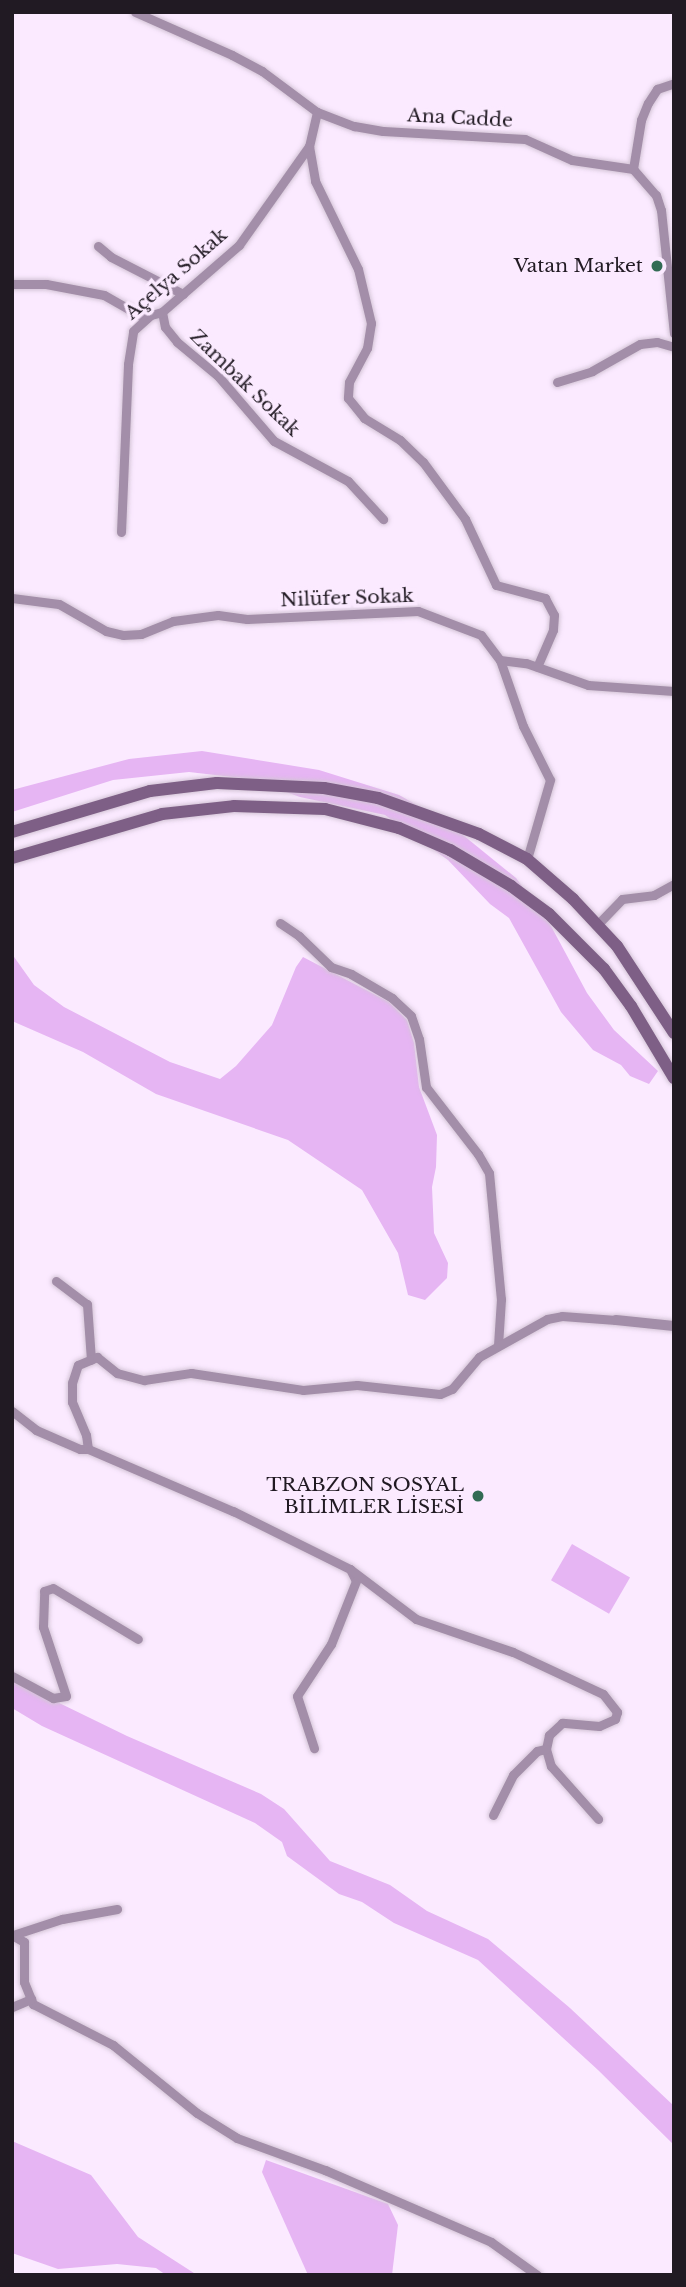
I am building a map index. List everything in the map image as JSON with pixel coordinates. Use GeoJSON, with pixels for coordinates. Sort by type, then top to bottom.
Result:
{"type":"FeatureCollection","features":[{"type":"Feature","properties":{"kind":"main road"},"geometry":{"type":"LineString","coordinates":[[12,832],[150,791],[217,783],[281,784],[378,798],[479,834],[527,859],[597,925],[638,976],[674,1033]]}},
{"type":"Feature","properties":{"kind":"main road"},"geometry":{"type":"LineString","coordinates":[[12,858],[162,814],[234,806],[325,809],[400,828],[450,850],[511,886],[549,914],[604,969],[631,1006],[674,1078]]}},
{"type":"Feature","properties":{"kind":"street","name":"Ana Cadde"},"geometry":{"type":"LineString","coordinates":[[135,12],[149,16],[262,71],[317,112],[354,126],[383,131],[525,139],[572,160],[633,169]]}},
{"type":"Feature","properties":{"kind":"street"},"geometry":{"type":"LineString","coordinates":[[674,83],[657,89],[648,103],[640,120],[633,169],[656,195],[661,210],[674,333]]}},
{"type":"Feature","properties":{"kind":"street"},"geometry":{"type":"LineString","coordinates":[[317,112],[309,146],[315,181],[358,269],[371,323],[367,348],[349,382],[348,398],[364,418],[400,440],[423,463],[465,519],[496,585],[545,598],[554,614],[553,630],[537,667]]}},
{"type":"Feature","properties":{"kind":"street","name":"Açelya Sokak"},"geometry":{"type":"LineString","coordinates":[[121,532],[128,364],[133,331],[146,319],[162,312],[239,245],[309,146]]}},
{"type":"Feature","properties":{"kind":"street"},"geometry":{"type":"LineString","coordinates":[[98,246],[111,257],[183,294]]}},
{"type":"Feature","properties":{"kind":"street"},"geometry":{"type":"LineString","coordinates":[[12,284],[46,284],[104,295],[146,319]]}},
{"type":"Feature","properties":{"kind":"street","name":"Zambak Sokak"},"geometry":{"type":"LineString","coordinates":[[162,312],[165,327],[177,342],[218,376],[274,441],[348,481],[383,519]]}},
{"type":"Feature","properties":{"kind":"street"},"geometry":{"type":"LineString","coordinates":[[557,382],[592,371],[640,344],[657,342],[674,347]]}},
{"type":"Feature","properties":{"kind":"street","name":"Nilüfer Sokak"},"geometry":{"type":"LineString","coordinates":[[12,598],[59,604],[106,631],[123,635],[141,634],[173,621],[218,615],[247,619],[418,611],[481,635],[500,660]]}},
{"type":"Feature","properties":{"kind":"street"},"geometry":{"type":"LineString","coordinates":[[527,859],[550,780],[523,726],[500,660],[537,667],[587,685],[674,691]]}},
{"type":"Feature","properties":{"kind":"street"},"geometry":{"type":"LineString","coordinates":[[597,925],[622,898],[654,895],[674,884]]}},
{"type":"Feature","properties":{"kind":"street"},"geometry":{"type":"LineString","coordinates":[[280,923],[299,936],[331,967],[351,974],[392,998],[411,1016],[419,1039],[426,1087],[478,1154],[489,1173],[501,1299],[498,1346]]}},
{"type":"Feature","properties":{"kind":"street"},"geometry":{"type":"LineString","coordinates":[[55,1281],[87,1304],[91,1360]]}},
{"type":"Feature","properties":{"kind":"street"},"geometry":{"type":"LineString","coordinates":[[88,1449],[86,1435],[72,1402],[72,1383],[78,1366],[97,1357],[117,1373],[144,1380],[191,1373],[303,1390],[357,1385],[440,1394],[453,1389],[479,1357],[547,1318],[562,1316],[674,1326]]}},
{"type":"Feature","properties":{"kind":"street"},"geometry":{"type":"LineString","coordinates":[[12,1410],[36,1430],[80,1450],[88,1449],[233,1511],[349,1569],[416,1619],[513,1652],[603,1695],[617,1712],[615,1719],[599,1726],[562,1723],[549,1735],[545,1749],[551,1766],[598,1819]]}},
{"type":"Feature","properties":{"kind":"street"},"geometry":{"type":"LineString","coordinates":[[314,1748],[297,1696],[331,1644],[356,1581],[349,1569]]}},
{"type":"Feature","properties":{"kind":"street"},"geometry":{"type":"LineString","coordinates":[[12,1676],[53,1698],[66,1696],[43,1626],[44,1591],[53,1588],[138,1639]]}},
{"type":"Feature","properties":{"kind":"street"},"geometry":{"type":"LineString","coordinates":[[493,1815],[513,1775],[537,1751],[545,1749]]}},
{"type":"Feature","properties":{"kind":"street"},"geometry":{"type":"LineString","coordinates":[[13,1935],[62,1919],[117,1909]]}},
{"type":"Feature","properties":{"kind":"street"},"geometry":{"type":"LineString","coordinates":[[13,1935],[24,1942],[24,1982],[33,2004],[113,2045],[197,2113],[237,2138],[325,2170],[491,2242],[537,2275]]}},
{"type":"Feature","properties":{"kind":"street"},"geometry":{"type":"LineString","coordinates":[[12,2007],[31,1999]]}},
{"type":"Feature","properties":{"kind":"shaded area"},"geometry":{"type":"Polygon","coordinates":[[[202,751],[319,770],[399,795],[447,822],[516,878],[551,926],[587,993],[614,1030],[658,1071],[649,1084],[630,1076],[621,1065],[593,1050],[561,1012],[509,918],[490,904],[448,860],[385,815],[300,797],[250,779],[189,772],[113,780],[12,812],[12,790],[129,759],[202,751]]]}},
{"type":"Feature","properties":{"kind":"shaded area"},"geometry":{"type":"Polygon","coordinates":[[[12,954],[34,985],[64,1007],[170,1062],[220,1079],[236,1066],[272,1025],[296,967],[303,957],[389,1002],[407,1020],[414,1043],[419,1087],[437,1135],[432,1187],[434,1233],[448,1263],[447,1278],[425,1300],[408,1295],[398,1253],[362,1190],[288,1140],[156,1094],[83,1052],[12,1021],[12,954]]]}},
{"type":"Feature","properties":{"kind":"shaded area"},"geometry":{"type":"Polygon","coordinates":[[[572,1544],[630,1578],[609,1614],[551,1580],[572,1544]]]}},
{"type":"Feature","properties":{"kind":"shaded area"},"geometry":{"type":"Polygon","coordinates":[[[12,1680],[127,1736],[261,1794],[284,1809],[330,1861],[390,1885],[427,1911],[488,1939],[570,2008],[674,2106],[674,2145],[598,2070],[478,1960],[394,1923],[362,1902],[339,1894],[287,1856],[282,1842],[255,1823],[42,1726],[12,1708],[12,1680]]]}},
{"type":"Feature","properties":{"kind":"shaded area"},"geometry":{"type":"Polygon","coordinates":[[[12,2141],[91,2175],[138,2237],[197,2275],[166,2275],[156,2268],[117,2264],[58,2269],[12,2253],[12,2141]]]}},
{"type":"Feature","properties":{"kind":"shaded area"},"geometry":{"type":"Polygon","coordinates":[[[266,2160],[388,2204],[398,2225],[392,2275],[308,2275],[262,2172],[266,2160]]]}},
{"type":"Feature","properties":{"kind":"place","name":"Vatan Market"},"geometry":{"type":"Point","coordinates":[657,266]}},
{"type":"Feature","properties":{"kind":"place","name":"TRABZON SOSYAL BİLİMLER LİSESİ"},"geometry":{"type":"Point","coordinates":[478,1496]}}]}
